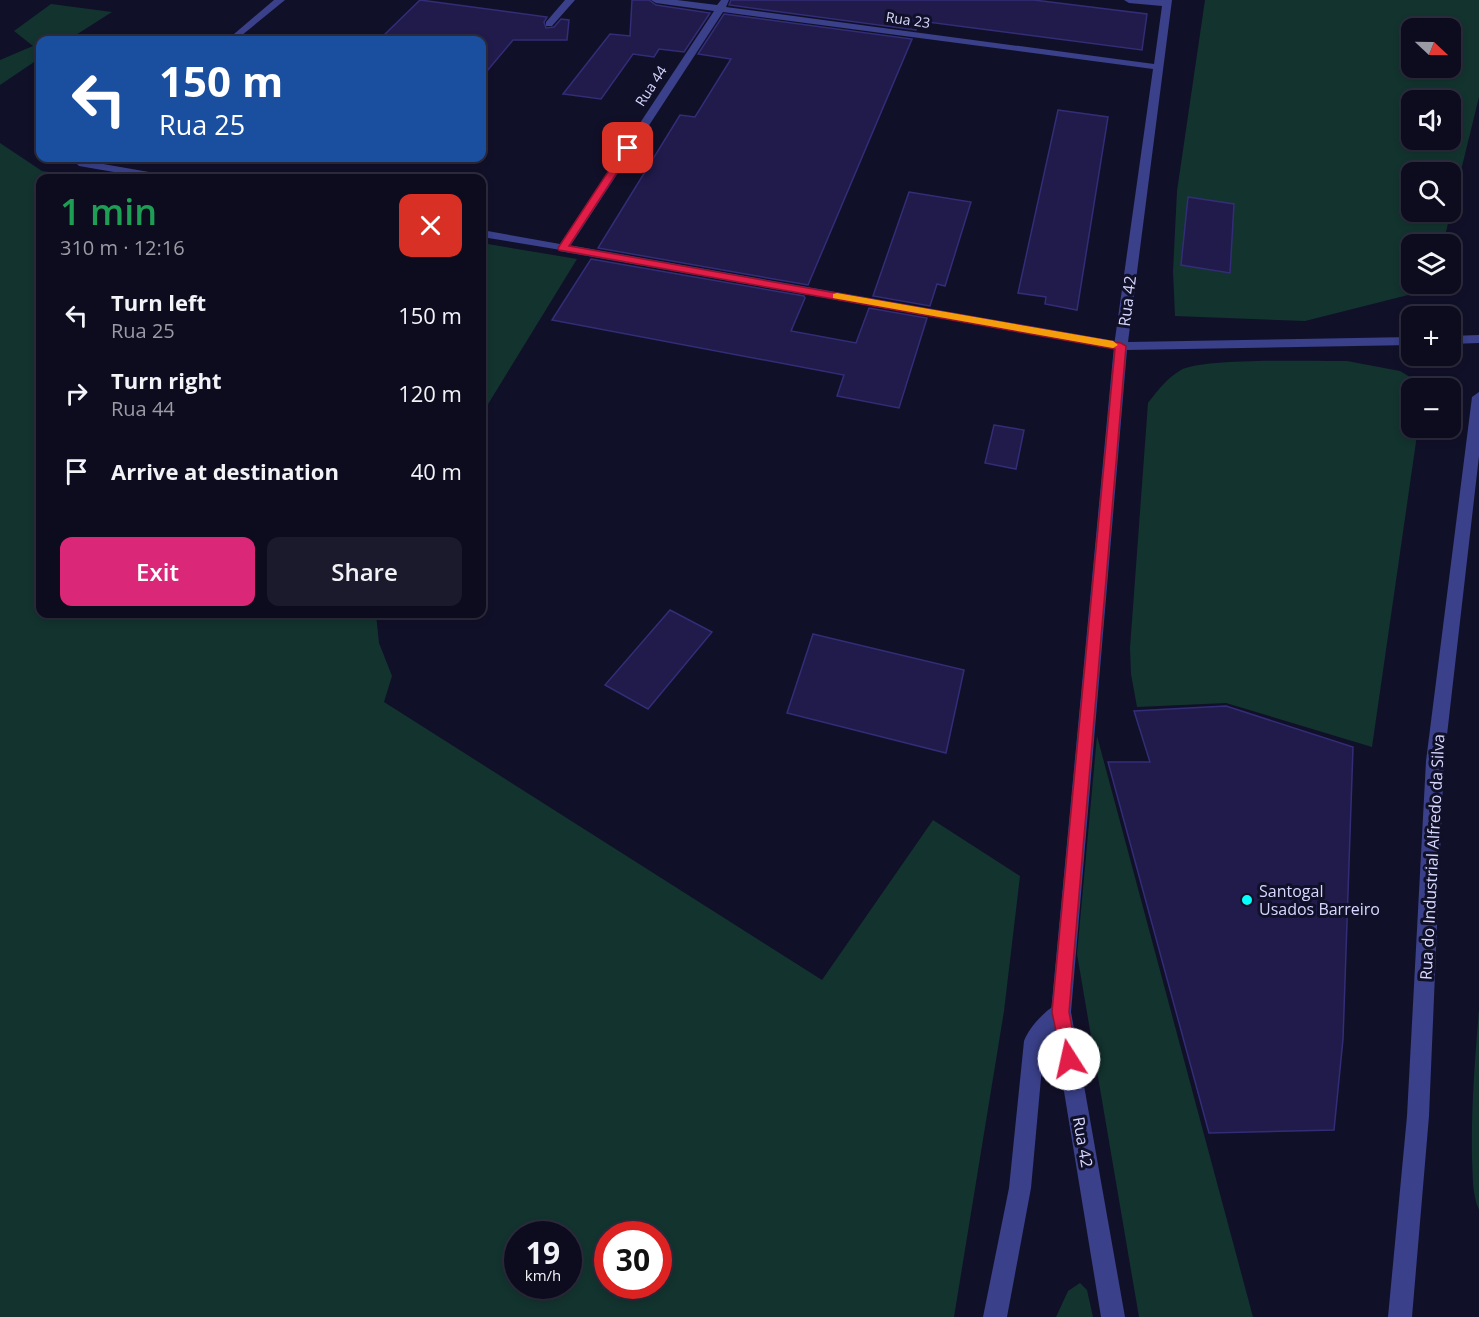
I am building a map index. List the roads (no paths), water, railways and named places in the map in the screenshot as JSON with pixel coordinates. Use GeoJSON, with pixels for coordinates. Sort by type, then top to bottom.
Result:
{"type":"FeatureCollection","features":[{"type":"Feature","properties":{"kind":"street"},"geometry":{"type":"LineString","coordinates":[[236,36],[280,0]]}},
{"type":"Feature","properties":{"kind":"street"},"geometry":{"type":"LineString","coordinates":[[549,24],[570,0]]}},
{"type":"Feature","properties":{"kind":"street","name":"Rua 23"},"geometry":{"type":"LineString","coordinates":[[656,0],[722,4],[1157,67]]}},
{"type":"Feature","properties":{"kind":"street"},"geometry":{"type":"LineString","coordinates":[[1129,0],[1167,2]]}},
{"type":"Feature","properties":{"kind":"street","name":"Rua 42"},"geometry":{"type":"LineString","coordinates":[[1113,1317],[1061,1012],[1121,346],[1167,2]]}},
{"type":"Feature","properties":{"kind":"street","name":"Rua 44"},"geometry":{"type":"LineString","coordinates":[[563,248],[722,4]]}},
{"type":"Feature","properties":{"kind":"street"},"geometry":{"type":"LineString","coordinates":[[85,162],[82,164],[142,174]]}},
{"type":"Feature","properties":{"kind":"street"},"geometry":{"type":"LineString","coordinates":[[486,235],[1121,346],[1401,341]]}},
{"type":"Feature","properties":{"kind":"street"},"geometry":{"type":"LineString","coordinates":[[1461,340],[1479,339]]}},
{"type":"Feature","properties":{"kind":"street","name":"Rua do Industrial Alfredo da Silva"},"geometry":{"type":"LineString","coordinates":[[1400,1317],[1418,1116],[1436,761],[1479,397]]}},
{"type":"Feature","properties":{"kind":"street"},"geometry":{"type":"LineString","coordinates":[[995,1317],[1020,1188],[1034,1041],[1061,1012]]}},
{"type":"Feature","properties":{"kind":"place","name":"Santogal Usados Barreiro"},"geometry":{"type":"Point","coordinates":[1247,900]}}]}
